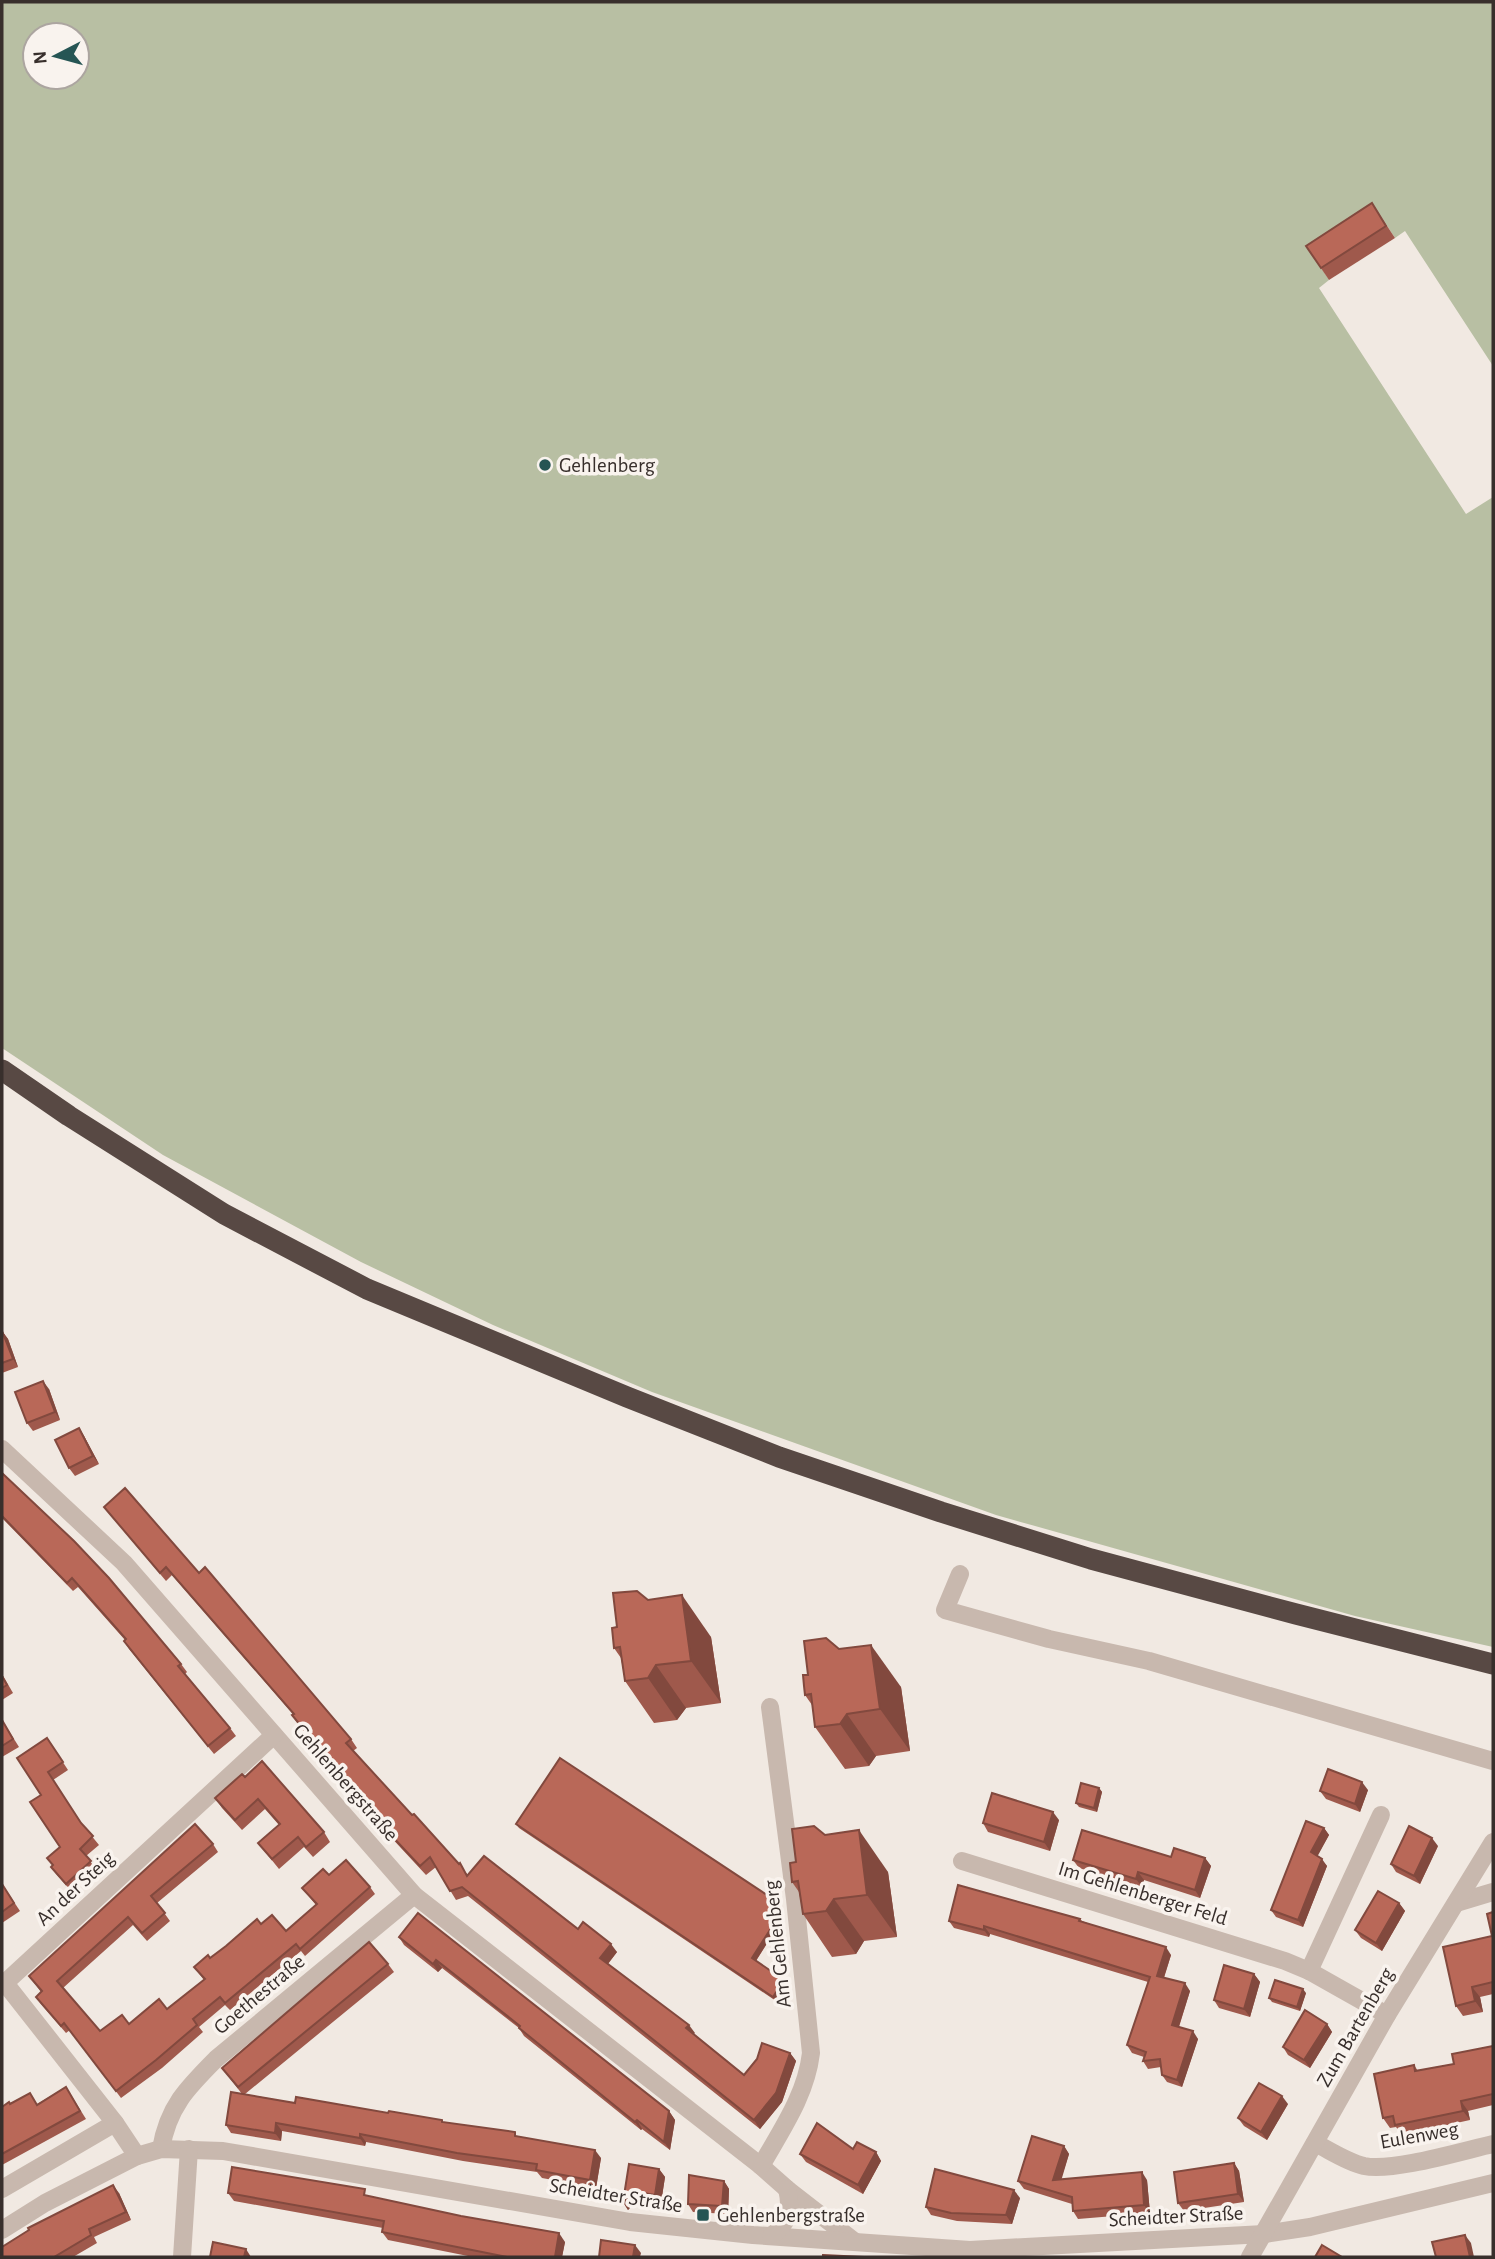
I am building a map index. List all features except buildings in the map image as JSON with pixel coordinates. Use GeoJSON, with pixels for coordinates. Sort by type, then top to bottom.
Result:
{"type":"FeatureCollection","features":[{"type":"Feature","properties":{"kind":"highway"},"geometry":{"type":"LineString","coordinates":[[2,1070],[69,1116],[224,1214],[367,1289],[627,1397],[779,1457],[941,1513],[1104,1562],[1493,1664]]}},
{"type":"Feature","properties":{"kind":"street","name":"Gehlenbergstraße"},"geometry":{"type":"LineString","coordinates":[[2,1449],[124,1563],[414,1895],[854,2241]]}},
{"type":"Feature","properties":{"kind":"street"},"geometry":{"type":"LineString","coordinates":[[960,1574],[945,1610],[1049,1639],[1149,1661],[1493,1762]]}},
{"type":"Feature","properties":{"kind":"street","name":"Am Gehlenberg"},"geometry":{"type":"LineString","coordinates":[[761,2166],[801,2094],[811,2053],[796,1899],[770,1707]]}},
{"type":"Feature","properties":{"kind":"street","name":"An der Steig"},"geometry":{"type":"LineString","coordinates":[[138,2156],[5,1983],[274,1735]]}},
{"type":"Feature","properties":{"kind":"street"},"geometry":{"type":"LineString","coordinates":[[1309,1971],[1381,1815]]}},
{"type":"Feature","properties":{"kind":"street","name":"Zum Bartenberg"},"geometry":{"type":"LineString","coordinates":[[1250,2257],[1387,2015],[1492,1844]]}},
{"type":"Feature","properties":{"kind":"street","name":"Im Gehlenberger Feld"},"geometry":{"type":"LineString","coordinates":[[962,1861],[1285,1961],[1309,1971],[1387,2015]]}},
{"type":"Feature","properties":{"kind":"street"},"geometry":{"type":"LineString","coordinates":[[1456,1903],[1493,1892]]}},
{"type":"Feature","properties":{"kind":"street","name":"Goethestraße"},"geometry":{"type":"LineString","coordinates":[[162,2149],[165,2126],[172,2111],[198,2076],[414,1895]]}},
{"type":"Feature","properties":{"kind":"street"},"geometry":{"type":"LineString","coordinates":[[2,2189],[115,2123]]}},
{"type":"Feature","properties":{"kind":"street","name":"Eulenweg"},"geometry":{"type":"LineString","coordinates":[[1315,2143],[1349,2161],[1366,2166],[1385,2167],[1493,2144]]}},
{"type":"Feature","properties":{"kind":"street","name":"Scheidter Straße"},"geometry":{"type":"LineString","coordinates":[[2,2230],[45,2203],[138,2156],[162,2149],[235,2153],[630,2222],[771,2236],[970,2250],[1264,2234],[1310,2227],[1493,2183]]}},
{"type":"Feature","properties":{"kind":"street"},"geometry":{"type":"LineString","coordinates":[[182,2257],[189,2149]]}},
{"type":"Feature","properties":{"kind":"street"},"geometry":{"type":"LineString","coordinates":[[771,2236],[783,2227],[789,2215],[787,2189]]}},
{"type":"Feature","properties":{"kind":"green space"},"geometry":{"type":"Polygon","coordinates":[[[2,2],[1493,2],[1493,366],[1405,231],[1395,238],[1380,215],[1315,258],[1329,280],[1319,288],[1466,514],[1493,497],[1493,1647],[1355,1616],[996,1515],[652,1392],[493,1325],[361,1262],[163,1155],[2,1048],[2,2]]]}},
{"type":"Feature","properties":{"kind":"place","name":"Gehlenberg"},"geometry":{"type":"Point","coordinates":[545,465]}},
{"type":"Feature","properties":{"kind":"place","name":"Gehlenbergstraße"},"geometry":{"type":"Point","coordinates":[703,2215]}}]}
